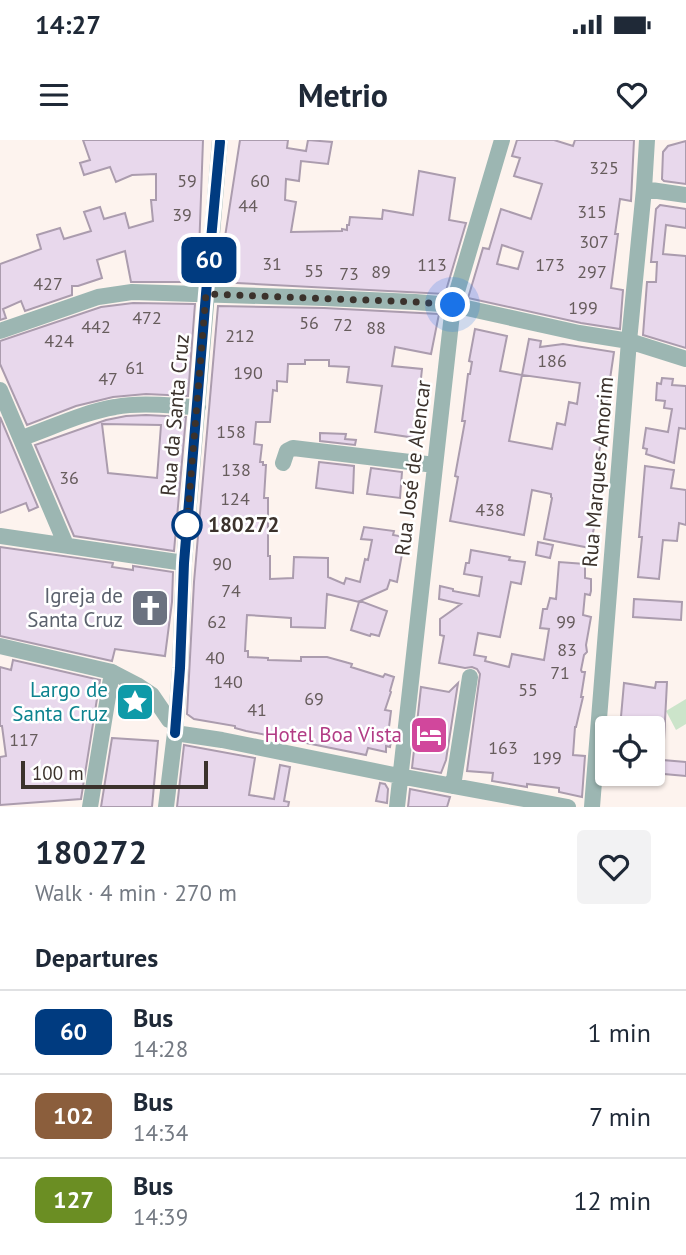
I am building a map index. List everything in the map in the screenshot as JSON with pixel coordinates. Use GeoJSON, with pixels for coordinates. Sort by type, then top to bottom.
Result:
{"type":"FeatureCollection","features":[{"type":"Feature","properties":{"kind":"street","name":"Rua José de Alencar"},"geometry":{"type":"LineString","coordinates":[[397,807],[453,305],[502,140]]}},
{"type":"Feature","properties":{"kind":"street","name":"Rua Marques Amorim"},"geometry":{"type":"LineString","coordinates":[[592,807],[647,140]]}},
{"type":"Feature","properties":{"kind":"street","name":"Rua da Santa Cruz"},"geometry":{"type":"LineString","coordinates":[[166,807],[180,668],[184,563],[220,141]]}},
{"type":"Feature","properties":{"kind":"street"},"geometry":{"type":"LineString","coordinates":[[644,189],[686,195]]}},
{"type":"Feature","properties":{"kind":"street"},"geometry":{"type":"LineString","coordinates":[[0,331],[98,297],[132,292],[415,302],[453,305],[629,341],[686,359]]}},
{"type":"Feature","properties":{"kind":"street"},"geometry":{"type":"LineString","coordinates":[[0,390],[66,545]]}},
{"type":"Feature","properties":{"kind":"street"},"geometry":{"type":"LineString","coordinates":[[22,438],[117,406],[198,407]]}},
{"type":"Feature","properties":{"kind":"street"},"geometry":{"type":"LineString","coordinates":[[283,463],[287,450],[293,448],[435,465]]}},
{"type":"Feature","properties":{"kind":"street"},"geometry":{"type":"LineString","coordinates":[[0,536],[184,563]]}},
{"type":"Feature","properties":{"kind":"street"},"geometry":{"type":"LineString","coordinates":[[0,646],[113,672],[152,695],[175,728],[399,776],[568,807]]}},
{"type":"Feature","properties":{"kind":"street"},"geometry":{"type":"LineString","coordinates":[[90,807],[113,672]]}},
{"type":"Feature","properties":{"kind":"street"},"geometry":{"type":"LineString","coordinates":[[453,786],[470,677]]}},
{"type":"Feature","properties":{"kind":"green space"},"geometry":{"type":"Polygon","coordinates":[[[686,699],[686,724],[676,730],[666,711],[686,699]]]}},
{"type":"Feature","properties":{"kind":"building"},"geometry":{"type":"Polygon","coordinates":[[[83,140],[203,140],[198,280],[131,282],[125,251],[97,260],[102,278],[72,286],[72,295],[25,311],[21,301],[3,309],[6,318],[0,320],[0,264],[41,249],[37,235],[60,228],[64,239],[91,231],[84,212],[100,207],[104,219],[125,213],[129,228],[153,221],[151,200],[156,200],[156,174],[132,175],[116,182],[110,167],[84,175],[80,163],[90,160],[83,140]]]}},
{"type":"Feature","properties":{"kind":"building"},"geometry":{"type":"Polygon","coordinates":[[[240,140],[288,140],[287,148],[306,151],[308,140],[332,142],[328,164],[301,161],[299,181],[286,179],[285,200],[296,202],[291,232],[347,230],[350,217],[382,219],[383,210],[413,215],[419,171],[455,178],[449,220],[466,223],[445,294],[218,282],[240,140]]]}},
{"type":"Feature","properties":{"kind":"building"},"geometry":{"type":"Polygon","coordinates":[[[517,140],[554,140],[573,146],[575,140],[634,140],[631,201],[620,199],[611,288],[623,290],[620,329],[468,298],[483,248],[489,249],[501,209],[531,219],[542,184],[514,176],[520,158],[512,156],[517,140]],[[502,245],[497,264],[518,269],[523,252],[502,245]]]}},
{"type":"Feature","properties":{"kind":"building"},"geometry":{"type":"Polygon","coordinates":[[[686,141],[686,184],[664,181],[663,152],[668,146],[686,141]]]}},
{"type":"Feature","properties":{"kind":"building"},"geometry":{"type":"Polygon","coordinates":[[[660,205],[686,209],[686,228],[666,225],[663,254],[686,256],[686,348],[643,335],[647,282],[656,282],[657,262],[651,262],[656,209],[660,205]]]}},
{"type":"Feature","properties":{"kind":"building"},"geometry":{"type":"Polygon","coordinates":[[[133,303],[195,304],[188,396],[146,394],[113,397],[76,406],[27,425],[0,364],[0,341],[101,307],[133,303]]]}},
{"type":"Feature","properties":{"kind":"building"},"geometry":{"type":"Polygon","coordinates":[[[218,306],[439,314],[431,354],[395,347],[392,366],[422,369],[418,406],[421,407],[416,438],[375,432],[382,386],[347,382],[349,367],[329,366],[329,360],[305,360],[305,364],[288,364],[287,382],[277,381],[277,391],[273,390],[270,422],[256,422],[254,444],[262,445],[260,462],[266,465],[264,498],[268,498],[270,579],[293,578],[294,557],[328,558],[328,577],[344,584],[346,578],[360,582],[372,540],[361,539],[364,527],[394,531],[393,535],[405,537],[397,582],[390,580],[387,589],[360,601],[387,611],[379,636],[351,630],[359,602],[327,594],[325,628],[291,627],[291,618],[247,615],[245,651],[248,651],[248,657],[301,661],[301,657],[327,657],[383,677],[385,674],[394,677],[385,710],[391,711],[388,735],[392,736],[390,747],[386,746],[386,752],[368,748],[366,755],[246,731],[235,726],[194,719],[187,714],[194,582],[218,306]]]}},
{"type":"Feature","properties":{"kind":"building"},"geometry":{"type":"Polygon","coordinates":[[[475,329],[507,336],[500,371],[522,375],[529,339],[541,341],[540,347],[563,344],[614,352],[598,460],[601,460],[601,465],[591,511],[597,512],[590,548],[544,539],[552,498],[551,494],[532,490],[524,535],[450,521],[458,477],[455,476],[465,421],[462,421],[475,329]],[[522,375],[509,441],[552,449],[557,423],[565,425],[569,402],[577,404],[580,383],[522,375]]]}},
{"type":"Feature","properties":{"kind":"building"},"geometry":{"type":"Polygon","coordinates":[[[662,378],[673,379],[672,385],[686,386],[686,429],[679,428],[674,463],[646,454],[647,449],[643,448],[646,428],[668,432],[672,409],[664,408],[665,401],[656,400],[657,383],[661,384],[662,378]]]}},
{"type":"Feature","properties":{"kind":"building"},"geometry":{"type":"Polygon","coordinates":[[[126,416],[186,417],[174,551],[74,536],[35,445],[106,420],[126,416]],[[102,424],[108,473],[157,478],[161,425],[102,424]]]}},
{"type":"Feature","properties":{"kind":"building"},"geometry":{"type":"Polygon","coordinates":[[[0,417],[38,507],[29,511],[26,503],[0,513],[0,417]]]}},
{"type":"Feature","properties":{"kind":"building"},"geometry":{"type":"Polygon","coordinates":[[[320,433],[346,434],[345,439],[356,440],[355,445],[320,441],[320,433]]]}},
{"type":"Feature","properties":{"kind":"building"},"geometry":{"type":"Polygon","coordinates":[[[319,462],[354,466],[353,493],[316,488],[319,462]]]}},
{"type":"Feature","properties":{"kind":"building"},"geometry":{"type":"Polygon","coordinates":[[[645,466],[674,470],[671,488],[686,490],[686,525],[679,523],[677,541],[663,540],[659,579],[638,577],[645,466]]]}},
{"type":"Feature","properties":{"kind":"building"},"geometry":{"type":"Polygon","coordinates":[[[371,468],[402,472],[400,498],[367,494],[371,468]]]}},
{"type":"Feature","properties":{"kind":"building"},"geometry":{"type":"Polygon","coordinates":[[[538,542],[553,545],[550,558],[536,555],[538,542]]]}},
{"type":"Feature","properties":{"kind":"building"},"geometry":{"type":"Polygon","coordinates":[[[0,547],[113,563],[112,567],[133,570],[133,566],[173,572],[165,656],[115,649],[112,661],[0,636],[0,547]]]}},
{"type":"Feature","properties":{"kind":"building"},"geometry":{"type":"Polygon","coordinates":[[[471,550],[525,562],[521,584],[511,582],[500,637],[478,633],[474,655],[486,657],[485,661],[509,667],[512,654],[544,660],[549,629],[540,628],[543,609],[547,609],[550,598],[556,599],[559,562],[585,564],[585,578],[591,579],[591,591],[590,595],[585,594],[583,615],[591,617],[587,652],[581,670],[585,672],[583,697],[575,727],[573,755],[585,756],[582,797],[559,792],[559,788],[527,784],[527,787],[492,781],[493,773],[467,771],[480,674],[472,667],[439,663],[444,636],[440,635],[440,619],[461,604],[439,599],[440,586],[479,596],[482,577],[464,574],[471,550]]]}},
{"type":"Feature","properties":{"kind":"building"},"geometry":{"type":"Polygon","coordinates":[[[634,599],[682,602],[681,620],[633,617],[634,599]]]}},
{"type":"Feature","properties":{"kind":"building"},"geometry":{"type":"Polygon","coordinates":[[[13,660],[100,680],[81,799],[0,805],[0,757],[6,756],[0,726],[0,667],[11,670],[13,660]]]}},
{"type":"Feature","properties":{"kind":"building"},"geometry":{"type":"Polygon","coordinates":[[[656,682],[667,682],[665,721],[665,716],[621,716],[624,683],[655,688],[656,682]]]}},
{"type":"Feature","properties":{"kind":"building","name":"Hotel Boa Vista"},"geometry":{"type":"Polygon","coordinates":[[[458,683],[446,760],[441,773],[412,768],[421,687],[449,692],[458,683]]]}},
{"type":"Feature","properties":{"kind":"building"},"geometry":{"type":"Polygon","coordinates":[[[112,738],[158,741],[152,807],[101,807],[112,738]]]}},
{"type":"Feature","properties":{"kind":"building"},"geometry":{"type":"Polygon","coordinates":[[[184,745],[255,758],[249,795],[274,799],[280,765],[290,767],[284,801],[289,802],[288,807],[177,807],[184,745]]]}},
{"type":"Feature","properties":{"kind":"building"},"geometry":{"type":"Polygon","coordinates":[[[665,760],[686,762],[686,776],[665,774],[665,760]]]}},
{"type":"Feature","properties":{"kind":"building"},"geometry":{"type":"Polygon","coordinates":[[[380,783],[385,784],[388,789],[387,803],[376,801],[380,783]]]}},
{"type":"Feature","properties":{"kind":"building"},"geometry":{"type":"Polygon","coordinates":[[[410,789],[450,797],[447,807],[408,807],[410,789]]]}},
{"type":"Feature","properties":{"kind":"bus line","name":"60"},"geometry":{"type":"LineString","coordinates":[[175,733],[184,563],[220,142]]}},
{"type":"Feature","properties":{"kind":"place","name":"180272"},"geometry":{"type":"Point","coordinates":[187,525]}},
{"type":"Feature","properties":{"kind":"place","name":"Igreja de Santa Cruz"},"geometry":{"type":"Point","coordinates":[150,608]}},
{"type":"Feature","properties":{"kind":"place","name":"Largo de Santa Cruz"},"geometry":{"type":"Point","coordinates":[135,702]}},
{"type":"Feature","properties":{"kind":"place","name":"Hotel Boa Vista"},"geometry":{"type":"Point","coordinates":[429,735]}},
{"type":"Feature","properties":{"kind":"route"},"geometry":{"type":"LineString","coordinates":[[187,525],[186,537],[206,294],[453,305]]}}]}
